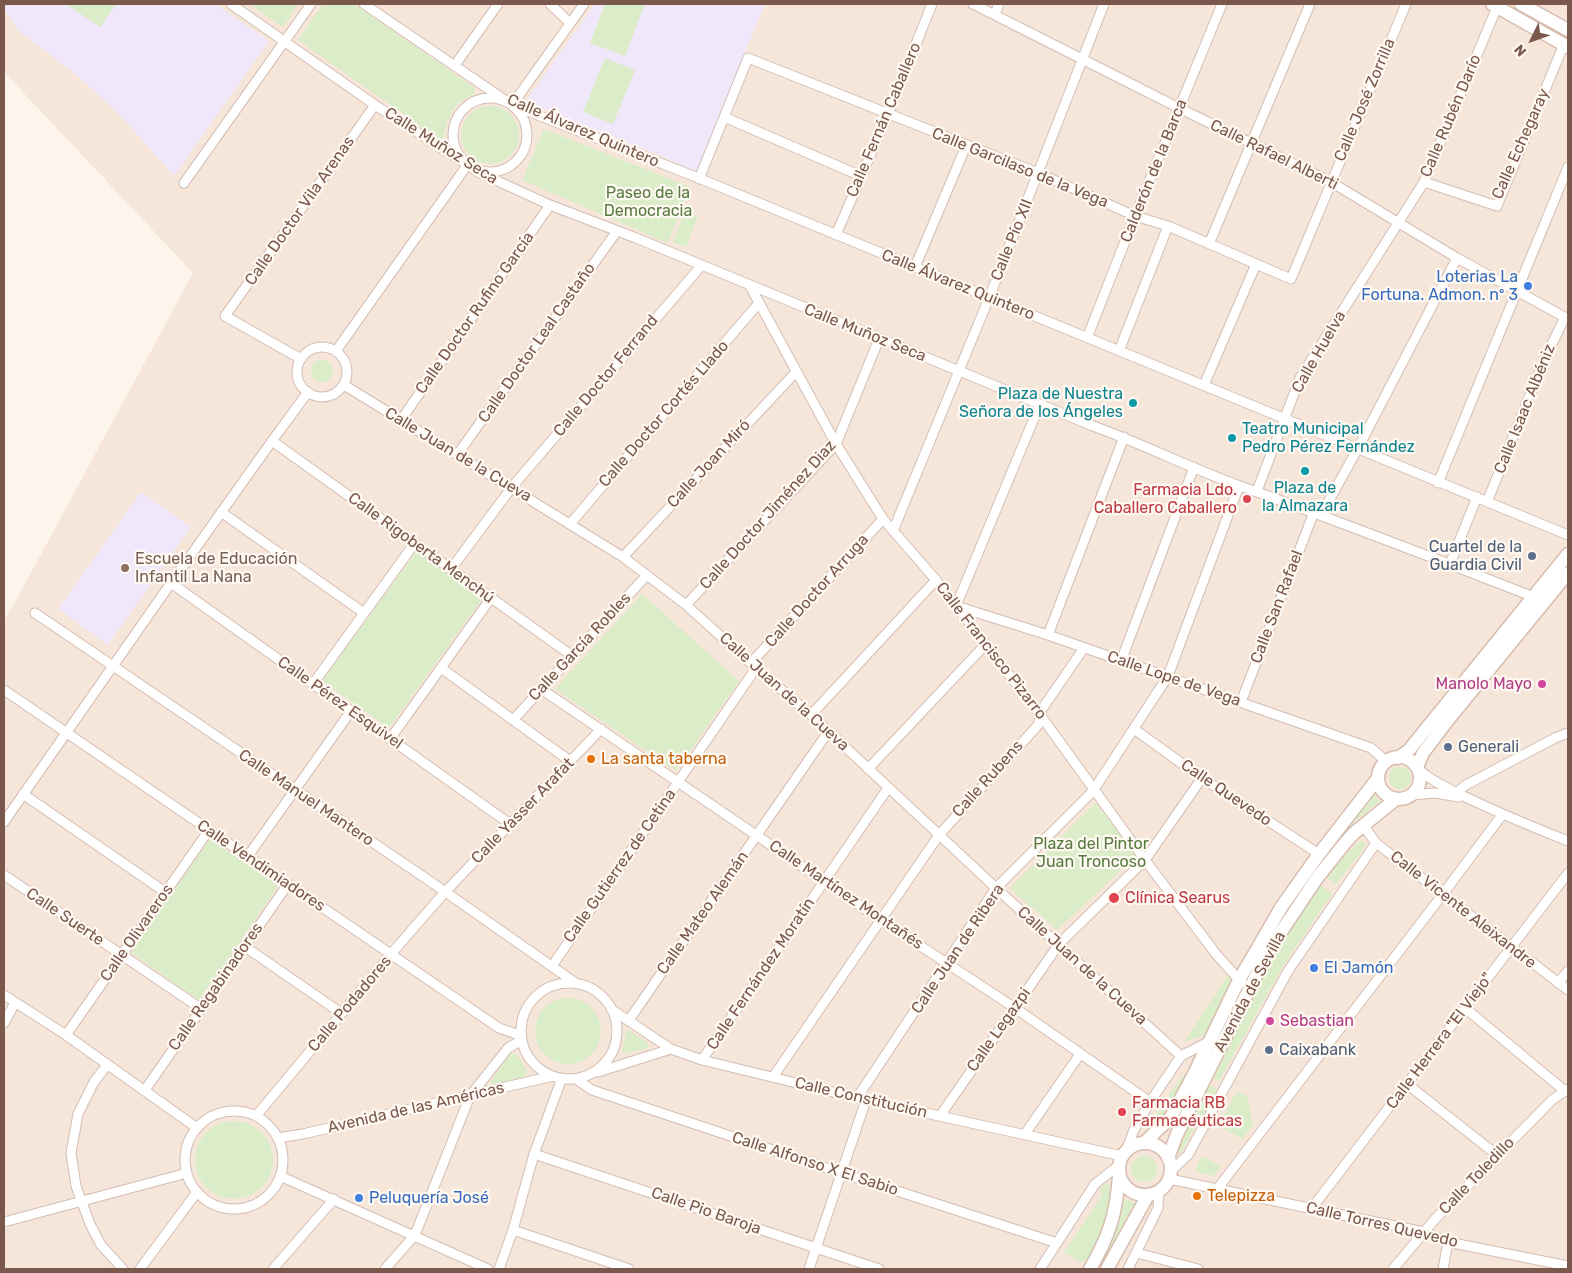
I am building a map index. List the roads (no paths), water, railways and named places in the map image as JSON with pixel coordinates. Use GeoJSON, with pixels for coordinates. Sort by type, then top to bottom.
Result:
{"type":"FeatureCollection","features":[{"type":"Feature","properties":{"kind":"main road"},"geometry":{"type":"LineString","coordinates":[[1521,4],[1568,30]]}},
{"type":"Feature","properties":{"kind":"main road"},"geometry":{"type":"LineString","coordinates":[[1494,5],[1566,46]]}},
{"type":"Feature","properties":{"kind":"main road"},"geometry":{"type":"LineString","coordinates":[[1568,554],[1409,750],[1381,769],[1378,778],[1383,792],[1396,799],[1403,799],[1412,795],[1420,784],[1418,768],[1423,753],[1568,574]]}},
{"type":"Feature","properties":{"kind":"main road"},"geometry":{"type":"LineString","coordinates":[[1392,760],[1409,760],[1418,768]]}},
{"type":"Feature","properties":{"kind":"main road","name":"Avenida de Sevilla"},"geometry":{"type":"LineString","coordinates":[[1144,1143],[1171,1117],[1239,980],[1282,906],[1319,854],[1378,778]]}},
{"type":"Feature","properties":{"kind":"main road","name":"Avenida de Sevilla"},"geometry":{"type":"LineString","coordinates":[[1107,1269],[1162,1179],[1177,1134],[1269,950],[1317,878],[1345,843],[1363,825],[1396,799]]}},
{"type":"Feature","properties":{"kind":"main road"},"geometry":{"type":"LineString","coordinates":[[1144,1143],[1159,1147],[1162,1179],[1132,1192],[1122,1183],[1121,1162],[1134,1145],[1144,1143]]}},
{"type":"Feature","properties":{"kind":"main road","name":"Avenida de Sevilla"},"geometry":{"type":"LineString","coordinates":[[1090,1269],[1111,1229],[1116,1206],[1121,1162]]}},
{"type":"Feature","properties":{"kind":"street","name":"Calle Muñoz Seca"},"geometry":{"type":"LineString","coordinates":[[231,4],[375,105],[480,173],[550,205],[1124,437],[1239,486],[1314,512],[1534,597]]}},
{"type":"Feature","properties":{"kind":"street"},"geometry":{"type":"LineString","coordinates":[[184,183],[311,4]]}},
{"type":"Feature","properties":{"kind":"street","name":"Calle Álvarez Quintero"},"geometry":{"type":"LineString","coordinates":[[364,4],[512,105],[915,267],[1568,536]]}},
{"type":"Feature","properties":{"kind":"street"},"geometry":{"type":"LineString","coordinates":[[455,65],[498,4]]}},
{"type":"Feature","properties":{"kind":"street"},"geometry":{"type":"LineString","coordinates":[[550,4],[570,23]]}},
{"type":"Feature","properties":{"kind":"street"},"geometry":{"type":"LineString","coordinates":[[512,105],[584,4]]}},
{"type":"Feature","properties":{"kind":"street","name":"Calle Fernán Caballero"},"geometry":{"type":"LineString","coordinates":[[836,236],[932,4]]}},
{"type":"Feature","properties":{"kind":"street","name":"Calle Rafael Alberti"},"geometry":{"type":"LineString","coordinates":[[973,4],[1178,108],[1331,182],[1457,258],[1567,318]]}},
{"type":"Feature","properties":{"kind":"street"},"geometry":{"type":"LineString","coordinates":[[995,14],[999,4]]}},
{"type":"Feature","properties":{"kind":"street","name":"Calle Pío XII"},"geometry":{"type":"LineString","coordinates":[[893,531],[989,298],[1104,4]]}},
{"type":"Feature","properties":{"kind":"street","name":"Calderón de la Barca"},"geometry":{"type":"LineString","coordinates":[[1088,338],[1178,108],[1222,4]]}},
{"type":"Feature","properties":{"kind":"street"},"geometry":{"type":"LineString","coordinates":[[1209,244],[1310,4]]}},
{"type":"Feature","properties":{"kind":"street","name":"Calle José Zorrilla"},"geometry":{"type":"LineString","coordinates":[[1291,279],[1406,4]]}},
{"type":"Feature","properties":{"kind":"street","name":"Calle Rubén Darío"},"geometry":{"type":"LineString","coordinates":[[1398,222],[1424,182],[1494,5]]}},
{"type":"Feature","properties":{"kind":"street","name":"Calle Echegaray"},"geometry":{"type":"LineString","coordinates":[[1424,182],[1497,206],[1566,46]]}},
{"type":"Feature","properties":{"kind":"street","name":"Calle Garcilaso de la Vega"},"geometry":{"type":"LineString","coordinates":[[724,117],[748,58],[1038,173],[1135,216],[1168,226],[1291,279]]}},
{"type":"Feature","properties":{"kind":"street"},"geometry":{"type":"LineString","coordinates":[[482,98],[499,99],[512,105],[520,113],[526,128],[524,147],[519,158],[509,166],[498,170],[480,170],[468,164],[460,156],[454,141],[454,124],[459,114],[472,102],[482,98]]}},
{"type":"Feature","properties":{"kind":"street","name":"Calle Doctor Vila Arenas"},"geometry":{"type":"LineString","coordinates":[[301,359],[225,316],[375,105]]}},
{"type":"Feature","properties":{"kind":"street"},"geometry":{"type":"LineString","coordinates":[[699,179],[724,117],[861,176]]}},
{"type":"Feature","properties":{"kind":"street"},"geometry":{"type":"LineString","coordinates":[[915,267],[966,146]]}},
{"type":"Feature","properties":{"kind":"street"},"geometry":{"type":"LineString","coordinates":[[336,351],[468,164]]}},
{"type":"Feature","properties":{"kind":"street"},"geometry":{"type":"LineString","coordinates":[[1438,483],[1568,167]]}},
{"type":"Feature","properties":{"kind":"street","name":"Calle Doctor Rufino García"},"geometry":{"type":"LineString","coordinates":[[400,420],[550,205]]}},
{"type":"Feature","properties":{"kind":"street","name":"Calle Huelva"},"geometry":{"type":"LineString","coordinates":[[1257,491],[1300,378],[1398,222]]}},
{"type":"Feature","properties":{"kind":"street"},"geometry":{"type":"LineString","coordinates":[[1120,351],[1168,226]]}},
{"type":"Feature","properties":{"kind":"street","name":"Calle Doctor Leal Castaño"},"geometry":{"type":"LineString","coordinates":[[458,455],[617,231]]}},
{"type":"Feature","properties":{"kind":"street"},"geometry":{"type":"LineString","coordinates":[[1314,512],[1326,506],[1457,258]]}},
{"type":"Feature","properties":{"kind":"street"},"geometry":{"type":"LineString","coordinates":[[1204,385],[1256,264]]}},
{"type":"Feature","properties":{"kind":"street","name":"Calle Doctor Ferrand"},"geometry":{"type":"LineString","coordinates":[[451,569],[512,487],[701,266]]}},
{"type":"Feature","properties":{"kind":"street","name":"Calle Francisco Pizarro"},"geometry":{"type":"LineString","coordinates":[[750,286],[758,304],[836,444],[883,519],[936,580],[1041,716],[1094,791],[1216,954],[1239,980]]}},
{"type":"Feature","properties":{"kind":"street","name":"Calle Doctor Cortés Llado"},"geometry":{"type":"LineString","coordinates":[[570,524],[758,304]]}},
{"type":"Feature","properties":{"kind":"street","name":"Calle Isaac Albéniz"},"geometry":{"type":"LineString","coordinates":[[1487,502],[1544,360],[1567,318]]}},
{"type":"Feature","properties":{"kind":"street","name":"Calle Doctor Jiménez Diaz"},"geometry":{"type":"LineString","coordinates":[[686,605],[836,444],[879,339]]}},
{"type":"Feature","properties":{"kind":"street"},"geometry":{"type":"LineString","coordinates":[[321,347],[336,351],[346,363],[348,370],[344,385],[331,396],[315,396],[302,387],[297,373],[301,359],[306,353],[321,347]]}},
{"type":"Feature","properties":{"kind":"street","name":"Calle Joan Miró"},"geometry":{"type":"LineString","coordinates":[[623,556],[796,372]]}},
{"type":"Feature","properties":{"kind":"street","name":"Calle Juan de la Cueva"},"geometry":{"type":"LineString","coordinates":[[344,385],[623,556],[686,605],[811,715],[996,888],[1181,1056]]}},
{"type":"Feature","properties":{"kind":"street"},"geometry":{"type":"LineString","coordinates":[[4,822],[221,512],[308,392]]}},
{"type":"Feature","properties":{"kind":"street"},"geometry":{"type":"LineString","coordinates":[[956,606],[1040,404]]}},
{"type":"Feature","properties":{"kind":"street"},"geometry":{"type":"LineString","coordinates":[[1048,635],[1124,437]]}},
{"type":"Feature","properties":{"kind":"street","name":"Calle Rigoberta Menchú"},"geometry":{"type":"LineString","coordinates":[[272,441],[571,656]]}},
{"type":"Feature","properties":{"kind":"street"},"geometry":{"type":"LineString","coordinates":[[1121,661],[1194,467]]}},
{"type":"Feature","properties":{"kind":"street","name":"Calle Juan de Ribera"},"geometry":{"type":"LineString","coordinates":[[809,1269],[842,1174],[862,1099],[996,888],[1094,791],[1168,676],[1239,486]]}},
{"type":"Feature","properties":{"kind":"street"},"geometry":{"type":"LineString","coordinates":[[1450,564],[1477,498]]}},
{"type":"Feature","properties":{"kind":"street"},"geometry":{"type":"LineString","coordinates":[[221,512],[364,613]]}},
{"type":"Feature","properties":{"kind":"street","name":"Calle San Rafael"},"geometry":{"type":"LineString","coordinates":[[1240,702],[1314,512]]}},
{"type":"Feature","properties":{"kind":"street","name":"Calle Doctor Arruga"},"geometry":{"type":"LineString","coordinates":[[754,665],[883,519]]}},
{"type":"Feature","properties":{"kind":"street"},"geometry":{"type":"LineString","coordinates":[[313,684],[414,544]]}},
{"type":"Feature","properties":{"kind":"street","name":"Calle García Robles"},"geometry":{"type":"LineString","coordinates":[[513,720],[647,575]]}},
{"type":"Feature","properties":{"kind":"street"},"geometry":{"type":"LineString","coordinates":[[811,715],[936,580]]}},
{"type":"Feature","properties":{"kind":"street","name":"Calle Pérez Esquivel"},"geometry":{"type":"LineString","coordinates":[[171,583],[510,824]]}},
{"type":"Feature","properties":{"kind":"street"},"geometry":{"type":"LineString","coordinates":[[390,739],[490,598]]}},
{"type":"Feature","properties":{"kind":"street","name":"Calle Lope de Vega"},"geometry":{"type":"LineString","coordinates":[[956,606],[1168,676],[1371,748],[1392,760]]}},
{"type":"Feature","properties":{"kind":"street","name":"Calle Manuel Mantero"},"geometry":{"type":"LineString","coordinates":[[35,613],[577,984]]}},
{"type":"Feature","properties":{"kind":"street"},"geometry":{"type":"LineString","coordinates":[[868,768],[985,645]]}},
{"type":"Feature","properties":{"kind":"street","name":"Calle Rubens"},"geometry":{"type":"LineString","coordinates":[[774,1077],[938,834],[1038,725],[1042,709],[1084,648]]}},
{"type":"Feature","properties":{"kind":"street","name":"Calle Gutierrez de Cetina"},"geometry":{"type":"LineString","coordinates":[[552,966],[679,782],[754,665]]}},
{"type":"Feature","properties":{"kind":"street"},"geometry":{"type":"LineString","coordinates":[[441,668],[570,761]]}},
{"type":"Feature","properties":{"kind":"street","name":"Calle Vendimiadores"},"geometry":{"type":"LineString","coordinates":[[4,690],[499,1028],[522,1038]]}},
{"type":"Feature","properties":{"kind":"street","name":"Calle Martínez Montañés"},"geometry":{"type":"LineString","coordinates":[[541,690],[881,920],[1015,1008],[1150,1102]]}},
{"type":"Feature","properties":{"kind":"street"},"geometry":{"type":"LineString","coordinates":[[248,856],[351,711]]}},
{"type":"Feature","properties":{"kind":"street","name":"Calle Yasser Arafat"},"geometry":{"type":"LineString","coordinates":[[445,892],[601,729]]}},
{"type":"Feature","properties":{"kind":"street","name":"Calle Quevedo"},"geometry":{"type":"LineString","coordinates":[[1134,729],[1202,778],[1319,854]]}},
{"type":"Feature","properties":{"kind":"street","name":"Calle Mateo Alemán"},"geometry":{"type":"LineString","coordinates":[[629,1020],[828,732]]}},
{"type":"Feature","properties":{"kind":"street"},"geometry":{"type":"LineString","coordinates":[[1461,795],[1466,785],[1568,733]]}},
{"type":"Feature","properties":{"kind":"street"},"geometry":{"type":"LineString","coordinates":[[1418,768],[1439,786],[1502,815],[1568,841]]}},
{"type":"Feature","properties":{"kind":"street","name":"Calle Legazpi"},"geometry":{"type":"LineString","coordinates":[[940,1116],[1059,944],[1145,860],[1202,778]]}},
{"type":"Feature","properties":{"kind":"street","name":"Calle Fernández Moratín"},"geometry":{"type":"LineString","coordinates":[[702,1060],[888,788]]}},
{"type":"Feature","properties":{"kind":"street"},"geometry":{"type":"LineString","coordinates":[[1412,795],[1435,793],[1461,795]]}},
{"type":"Feature","properties":{"kind":"street"},"geometry":{"type":"LineString","coordinates":[[23,794],[165,892]]}},
{"type":"Feature","properties":{"kind":"street"},"geometry":{"type":"LineString","coordinates":[[1218,1188],[1444,894],[1502,815]]}},
{"type":"Feature","properties":{"kind":"street","name":"Calle Vicente Aleixandre"},"geometry":{"type":"LineString","coordinates":[[1363,825],[1376,843],[1568,990]]}},
{"type":"Feature","properties":{"kind":"street","name":"Calle Olivareros"},"geometry":{"type":"LineString","coordinates":[[66,1035],[209,830]]}},
{"type":"Feature","properties":{"kind":"street","name":"Avenida de Sevilla"},"geometry":{"type":"LineString","coordinates":[[1128,1269],[1158,1208],[1162,1179],[1188,1155],[1288,971],[1376,843]]}},
{"type":"Feature","properties":{"kind":"street","name":"Calle Herrera \"El Viejo\""},"geometry":{"type":"LineString","coordinates":[[1312,1208],[1568,873]]}},
{"type":"Feature","properties":{"kind":"street","name":"Calle Suerte"},"geometry":{"type":"LineString","coordinates":[[4,875],[200,1008]]}},
{"type":"Feature","properties":{"kind":"street","name":"Calle Regabinadores"},"geometry":{"type":"LineString","coordinates":[[145,1090],[200,1008],[288,884]]}},
{"type":"Feature","properties":{"kind":"street","name":"Calle Podadores"},"geometry":{"type":"LineString","coordinates":[[256,1116],[445,892]]}},
{"type":"Feature","properties":{"kind":"street"},"geometry":{"type":"LineString","coordinates":[[244,946],[341,1013]]}},
{"type":"Feature","properties":{"kind":"street"},"geometry":{"type":"LineString","coordinates":[[1558,982],[1568,971]]}},
{"type":"Feature","properties":{"kind":"street"},"geometry":{"type":"LineString","coordinates":[[1239,980],[1244,988],[1241,1005]]}},
{"type":"Feature","properties":{"kind":"street"},"geometry":{"type":"LineString","coordinates":[[593,1073],[609,1058],[616,1041],[617,1027],[611,1009],[599,994],[577,984],[554,986],[543,991],[527,1008],[523,1019],[522,1038],[526,1052],[533,1063],[542,1071],[558,1077],[576,1078],[593,1073],[671,1048]]}},
{"type":"Feature","properties":{"kind":"street"},"geometry":{"type":"LineString","coordinates":[[4,995],[66,1035],[196,1128]]}},
{"type":"Feature","properties":{"kind":"street"},"geometry":{"type":"LineString","coordinates":[[4,1023],[15,1003]]}},
{"type":"Feature","properties":{"kind":"street"},"geometry":{"type":"LineString","coordinates":[[1465,1008],[1567,1090]]}},
{"type":"Feature","properties":{"kind":"street","name":"Calle Constitución"},"geometry":{"type":"LineString","coordinates":[[611,1009],[671,1048],[702,1060],[862,1099],[1025,1134],[1121,1162]]}},
{"type":"Feature","properties":{"kind":"street"},"geometry":{"type":"LineString","coordinates":[[385,1269],[415,1235],[470,1096],[508,1048],[522,1038]]}},
{"type":"Feature","properties":{"kind":"street","name":"Avenida de Sevilla"},"geometry":{"type":"LineString","coordinates":[[1121,1162],[1134,1130],[1150,1102],[1181,1056],[1210,1041]]}},
{"type":"Feature","properties":{"kind":"street"},"geometry":{"type":"LineString","coordinates":[[1025,1134],[1080,1054]]}},
{"type":"Feature","properties":{"kind":"street"},"geometry":{"type":"LineString","coordinates":[[107,1065],[94,1082],[78,1114],[71,1153],[80,1202],[101,1246],[123,1269]]}},
{"type":"Feature","properties":{"kind":"street"},"geometry":{"type":"LineString","coordinates":[[499,1269],[513,1230],[558,1077]]}},
{"type":"Feature","properties":{"kind":"street","name":"Avenida de las Américas"},"geometry":{"type":"LineString","coordinates":[[278,1138],[558,1077]]}},
{"type":"Feature","properties":{"kind":"street","name":"Calle Alfonso X El Sabio"},"geometry":{"type":"LineString","coordinates":[[576,1078],[592,1090],[842,1174],[1057,1243]]}},
{"type":"Feature","properties":{"kind":"street"},"geometry":{"type":"LineString","coordinates":[[1407,1084],[1497,1155]]}},
{"type":"Feature","properties":{"kind":"street","name":"Calle Toledillo"},"geometry":{"type":"LineString","coordinates":[[1393,1269],[1424,1232],[1497,1155],[1552,1100],[1567,1090]]}},
{"type":"Feature","properties":{"kind":"street"},"geometry":{"type":"LineString","coordinates":[[240,1111],[256,1116],[269,1126],[278,1138],[283,1157],[280,1176],[275,1187],[267,1196],[254,1204],[242,1208],[230,1209],[215,1205],[197,1192],[187,1174],[185,1159],[190,1137],[196,1128],[209,1117],[224,1112],[240,1111]]}},
{"type":"Feature","properties":{"kind":"street","name":"Calle Pio Baroja"},"geometry":{"type":"LineString","coordinates":[[534,1154],[879,1269]]}},
{"type":"Feature","properties":{"kind":"street"},"geometry":{"type":"LineString","coordinates":[[1040,1269],[1095,1184],[1121,1162]]}},
{"type":"Feature","properties":{"kind":"street"},"geometry":{"type":"LineString","coordinates":[[4,1222],[187,1174]]}},
{"type":"Feature","properties":{"kind":"street"},"geometry":{"type":"LineString","coordinates":[[280,1176],[488,1269]]}},
{"type":"Feature","properties":{"kind":"street","name":"Calle Torres Quevedo"},"geometry":{"type":"LineString","coordinates":[[1162,1179],[1218,1188],[1312,1208],[1424,1232],[1448,1242],[1565,1265]]}},
{"type":"Feature","properties":{"kind":"street"},"geometry":{"type":"LineString","coordinates":[[140,1269],[197,1192]]}},
{"type":"Feature","properties":{"kind":"street"},"geometry":{"type":"LineString","coordinates":[[273,1269],[334,1199]]}},
{"type":"Feature","properties":{"kind":"street"},"geometry":{"type":"LineString","coordinates":[[513,1230],[629,1269]]}},
{"type":"Feature","properties":{"kind":"street"},"geometry":{"type":"LineString","coordinates":[[1443,1269],[1448,1242]]}},
{"type":"Feature","properties":{"kind":"street"},"geometry":{"type":"LineString","coordinates":[[1137,1253],[1198,1269]]}},
{"type":"Feature","properties":{"kind":"place","name":"Loterias La Fortuna. Admon. nº 3"},"geometry":{"type":"Point","coordinates":[1528,286]}},
{"type":"Feature","properties":{"kind":"place","name":"Plaza de Nuestra Señora de los Ángeles"},"geometry":{"type":"Point","coordinates":[1133,403]}},
{"type":"Feature","properties":{"kind":"place","name":"Teatro Municipal Pedro Pérez Fernández"},"geometry":{"type":"Point","coordinates":[1232,438]}},
{"type":"Feature","properties":{"kind":"place","name":"Plaza de la Almazara"},"geometry":{"type":"Point","coordinates":[1305,471]}},
{"type":"Feature","properties":{"kind":"place","name":"Farmacia Ldo. Caballero Caballero"},"geometry":{"type":"Point","coordinates":[1247,499]}},
{"type":"Feature","properties":{"kind":"place","name":"Cuartel de la Guardia Civil"},"geometry":{"type":"Point","coordinates":[1532,556]}},
{"type":"Feature","properties":{"kind":"place","name":"Escuela de Educación Infantil La Nana"},"geometry":{"type":"Point","coordinates":[125,568]}},
{"type":"Feature","properties":{"kind":"place","name":"Manolo Mayo"},"geometry":{"type":"Point","coordinates":[1542,684]}},
{"type":"Feature","properties":{"kind":"place","name":"Generali"},"geometry":{"type":"Point","coordinates":[1448,747]}},
{"type":"Feature","properties":{"kind":"place","name":"La santa taberna"},"geometry":{"type":"Point","coordinates":[591,759]}},
{"type":"Feature","properties":{"kind":"place","name":"Clínica Searus"},"geometry":{"type":"Point","coordinates":[1114,898]}},
{"type":"Feature","properties":{"kind":"place","name":"El Jamón"},"geometry":{"type":"Point","coordinates":[1314,968]}},
{"type":"Feature","properties":{"kind":"place","name":"Sebastian"},"geometry":{"type":"Point","coordinates":[1270,1021]}},
{"type":"Feature","properties":{"kind":"place","name":"Caixabank"},"geometry":{"type":"Point","coordinates":[1269,1050]}},
{"type":"Feature","properties":{"kind":"place","name":"Farmacia RB Farmacéuticas"},"geometry":{"type":"Point","coordinates":[1122,1112]}},
{"type":"Feature","properties":{"kind":"place","name":"Telepizza"},"geometry":{"type":"Point","coordinates":[1197,1196]}},
{"type":"Feature","properties":{"kind":"place","name":"Peluquería José"},"geometry":{"type":"Point","coordinates":[359,1198]}},
{"type":"Feature","properties":{"kind":"park label","name":"Paseo de la Democracia"},"geometry":{"type":"Point","coordinates":[648,202]}},
{"type":"Feature","properties":{"kind":"park label","name":"Plaza del Pintor Juan Troncoso"},"geometry":{"type":"Point","coordinates":[1091,853]}}]}
